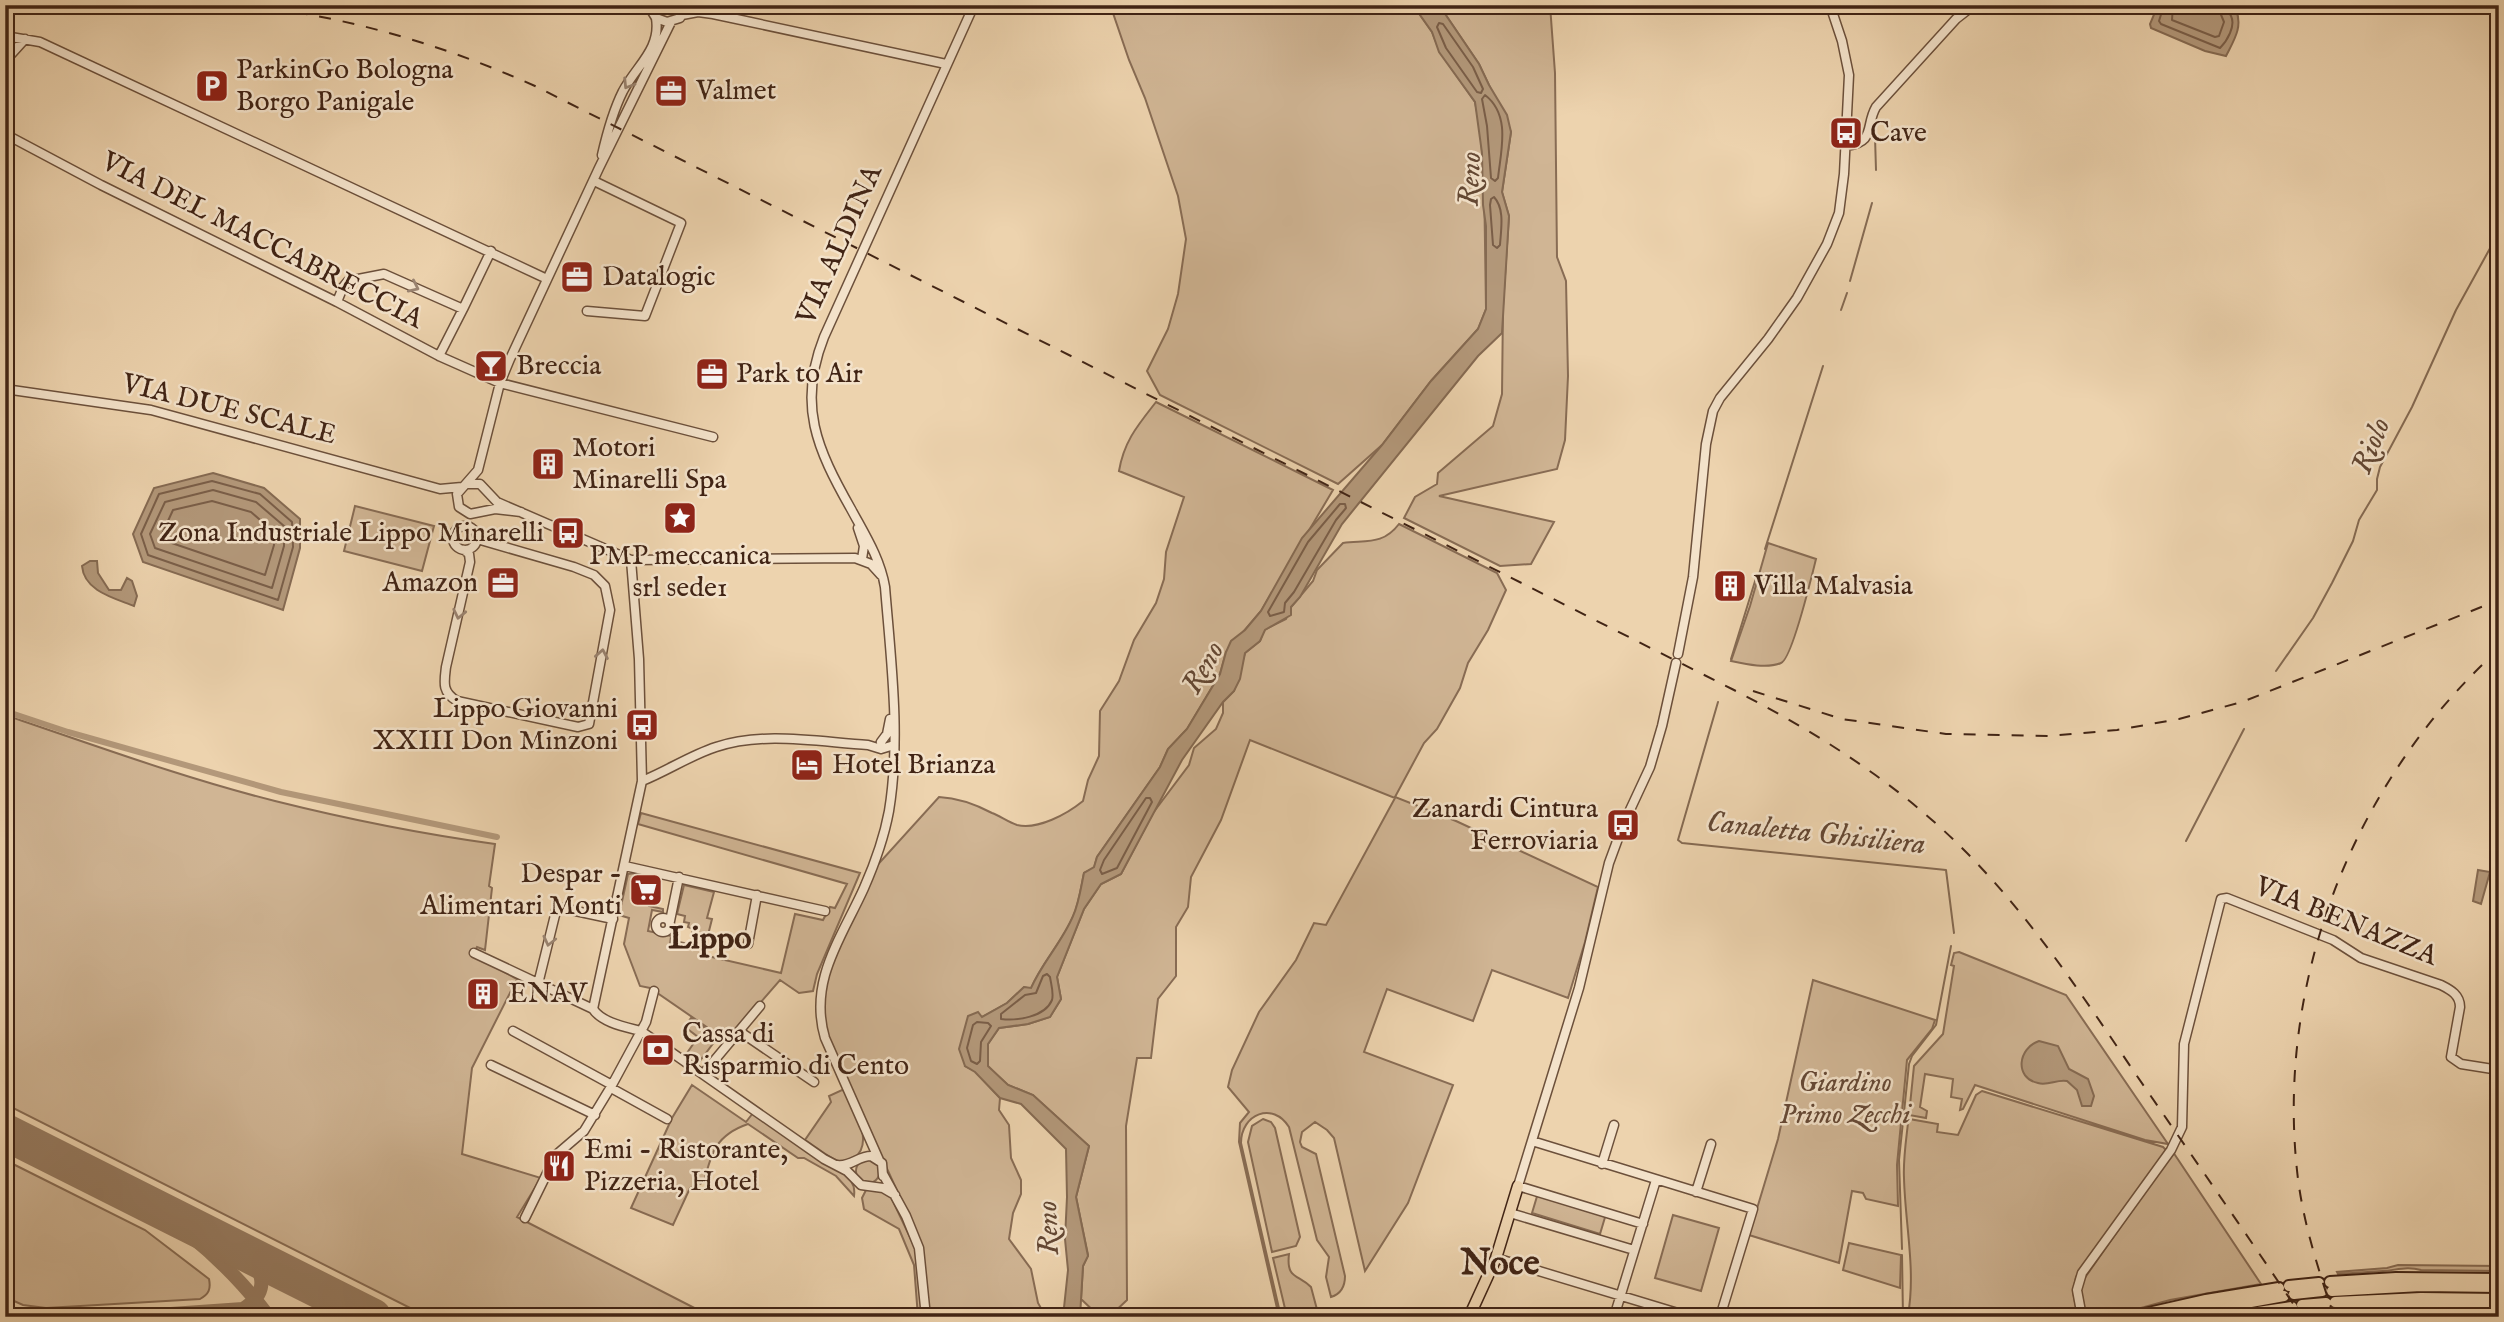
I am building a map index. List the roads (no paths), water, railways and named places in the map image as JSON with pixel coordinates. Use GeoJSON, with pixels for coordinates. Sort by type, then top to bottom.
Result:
{"type":"FeatureCollection","features":[{"type":"Feature","properties":{"kind":"highway"},"geometry":{"type":"LineString","coordinates":[[2281,1317],[2329,1297],[2396,1278],[2499,1279]]}},
{"type":"Feature","properties":{"kind":"highway"},"geometry":{"type":"LineString","coordinates":[[2329,1297],[2421,1286],[2499,1287]]}},
{"type":"Feature","properties":{"kind":"highway"},"geometry":{"type":"LineString","coordinates":[[2168,1317],[2287,1291]]}},
{"type":"Feature","properties":{"kind":"highway"},"geometry":{"type":"LineString","coordinates":[[2131,1317],[2206,1300],[2287,1291],[2428,1306],[2499,1308]]}},
{"type":"Feature","properties":{"kind":"highway"},"geometry":{"type":"LineString","coordinates":[[2329,1297],[2499,1299]]}},
{"type":"Feature","properties":{"kind":"highway"},"geometry":{"type":"LineString","coordinates":[[2224,1317],[2300,1310]]}},
{"type":"Feature","properties":{"kind":"main road"},"geometry":{"type":"LineString","coordinates":[[1469,1317],[1496,1258],[1518,1186]]}},
{"type":"Feature","properties":{"kind":"street"},"geometry":{"type":"LineString","coordinates":[[682,15],[685,5]]}},
{"type":"Feature","properties":{"kind":"street"},"geometry":{"type":"LineString","coordinates":[[692,5],[713,14]]}},
{"type":"Feature","properties":{"kind":"street","name":"VIA ALDINA"},"geometry":{"type":"LineString","coordinates":[[879,1160],[825,1038],[820,1014],[820,991],[828,962],[864,887],[882,841],[888,813],[894,745],[885,587],[879,562],[821,449],[814,429],[810,400],[815,359],[974,5]]}},
{"type":"Feature","properties":{"kind":"street"},"geometry":{"type":"LineString","coordinates":[[1643,1224],[1518,1186],[1579,988],[1609,863],[1650,767],[1662,726],[1693,577],[1706,443],[1713,411],[1720,398],[1797,298],[1827,244],[1839,213],[1846,146],[1849,75],[1842,41],[1830,5]]}},
{"type":"Feature","properties":{"kind":"street"},"geometry":{"type":"LineString","coordinates":[[1846,146],[1863,141],[1869,132],[1872,113],[1876,107],[1955,19],[1973,5]]}},
{"type":"Feature","properties":{"kind":"street"},"geometry":{"type":"LineString","coordinates":[[651,10],[671,22]]}},
{"type":"Feature","properties":{"kind":"street"},"geometry":{"type":"LineString","coordinates":[[599,168],[616,107],[656,40],[658,30],[651,10]]}},
{"type":"Feature","properties":{"kind":"street"},"geometry":{"type":"LineString","coordinates":[[477,539],[574,566],[594,575],[605,586],[610,610],[593,713],[585,727],[457,701],[445,691],[443,684],[446,667],[470,562],[469,554],[457,547],[453,537],[456,530],[468,519],[467,513],[457,503],[457,494],[473,478],[480,466],[500,383],[599,168],[671,22],[682,15],[698,12],[713,14],[946,64]]}},
{"type":"Feature","properties":{"kind":"street"},"geometry":{"type":"LineString","coordinates":[[5,36],[40,42],[547,279]]}},
{"type":"Feature","properties":{"kind":"street"},"geometry":{"type":"LineString","coordinates":[[5,61],[25,39]]}},
{"type":"Feature","properties":{"kind":"street","name":"VIA DEL MACCABRECCIA"},"geometry":{"type":"LineString","coordinates":[[5,134],[101,186],[337,302],[439,356],[500,383],[713,437]]}},
{"type":"Feature","properties":{"kind":"street"},"geometry":{"type":"LineString","coordinates":[[587,311],[645,316],[681,223],[594,181]]}},
{"type":"Feature","properties":{"kind":"street"},"geometry":{"type":"LineString","coordinates":[[439,356],[491,251]]}},
{"type":"Feature","properties":{"kind":"street"},"geometry":{"type":"LineString","coordinates":[[337,302],[348,281],[384,274],[463,309]]}},
{"type":"Feature","properties":{"kind":"street","name":"VIA DUE SCALE"},"geometry":{"type":"LineString","coordinates":[[5,389],[151,410],[440,489],[457,503]]}},
{"type":"Feature","properties":{"kind":"street"},"geometry":{"type":"LineString","coordinates":[[464,550],[474,546],[477,539],[473,520],[488,502],[480,466]]}},
{"type":"Feature","properties":{"kind":"street"},"geometry":{"type":"LineString","coordinates":[[464,485],[475,483],[486,489],[497,502],[631,560],[848,557],[862,559],[877,569],[885,587]]}},
{"type":"Feature","properties":{"kind":"street","name":"VIA DUE SCALE"},"geometry":{"type":"LineString","coordinates":[[440,489],[464,485]]}},
{"type":"Feature","properties":{"kind":"street"},"geometry":{"type":"LineString","coordinates":[[467,513],[495,509],[521,512]]}},
{"type":"Feature","properties":{"kind":"street","name":"VIA ALDINA"},"geometry":{"type":"LineString","coordinates":[[851,509],[864,546],[862,559]]}},
{"type":"Feature","properties":{"kind":"street"},"geometry":{"type":"LineString","coordinates":[[462,526],[474,529]]}},
{"type":"Feature","properties":{"kind":"street"},"geometry":{"type":"LineString","coordinates":[[848,557],[860,545],[861,537]]}},
{"type":"Feature","properties":{"kind":"street"},"geometry":{"type":"LineString","coordinates":[[593,1009],[642,781],[639,659],[631,560]]}},
{"type":"Feature","properties":{"kind":"street"},"geometry":{"type":"LineString","coordinates":[[881,746],[888,730],[892,698]]}},
{"type":"Feature","properties":{"kind":"street"},"geometry":{"type":"LineString","coordinates":[[642,781],[704,751],[736,741],[771,739],[894,745]]}},
{"type":"Feature","properties":{"kind":"street"},"geometry":{"type":"LineString","coordinates":[[881,746],[893,772]]}},
{"type":"Feature","properties":{"kind":"street"},"geometry":{"type":"LineString","coordinates":[[625,866],[825,911]]}},
{"type":"Feature","properties":{"kind":"street"},"geometry":{"type":"LineString","coordinates":[[670,921],[680,877]]}},
{"type":"Feature","properties":{"kind":"street"},"geometry":{"type":"LineString","coordinates":[[748,944],[757,895]]}},
{"type":"Feature","properties":{"kind":"street","name":"VIA BENAZZA"},"geometry":{"type":"LineString","coordinates":[[2082,1317],[2077,1290],[2082,1273],[2171,1150],[2182,1127],[2184,1044],[2221,899],[2227,898],[2291,922],[2333,940],[2361,958],[2452,991],[2459,999],[2460,1007],[2452,1059],[2461,1064],[2499,1070]]}},
{"type":"Feature","properties":{"kind":"street"},"geometry":{"type":"LineString","coordinates":[[538,984],[557,907],[613,919]]}},
{"type":"Feature","properties":{"kind":"street"},"geometry":{"type":"LineString","coordinates":[[474,953],[593,1009],[597,1015],[607,1020],[641,1031],[861,1185],[874,1185],[895,1195]]}},
{"type":"Feature","properties":{"kind":"street"},"geometry":{"type":"LineString","coordinates":[[524,1218],[556,1155],[584,1131],[612,1087],[641,1031],[654,991]]}},
{"type":"Feature","properties":{"kind":"street"},"geometry":{"type":"LineString","coordinates":[[703,1074],[760,1006]]}},
{"type":"Feature","properties":{"kind":"street"},"geometry":{"type":"LineString","coordinates":[[513,1031],[667,1119]]}},
{"type":"Feature","properties":{"kind":"street"},"geometry":{"type":"LineString","coordinates":[[740,1031],[814,1082]]}},
{"type":"Feature","properties":{"kind":"street"},"geometry":{"type":"LineString","coordinates":[[491,1065],[595,1115]]}},
{"type":"Feature","properties":{"kind":"street","name":"VIA ALDINA"},"geometry":{"type":"LineString","coordinates":[[860,1115],[866,1140],[860,1158]]}},
{"type":"Feature","properties":{"kind":"street"},"geometry":{"type":"LineString","coordinates":[[1602,1164],[1614,1125]]}},
{"type":"Feature","properties":{"kind":"street"},"geometry":{"type":"LineString","coordinates":[[1532,1141],[1753,1209],[1720,1317]]}},
{"type":"Feature","properties":{"kind":"street"},"geometry":{"type":"LineString","coordinates":[[1696,1192],[1711,1144]]}},
{"type":"Feature","properties":{"kind":"street"},"geometry":{"type":"LineString","coordinates":[[836,1165],[849,1165],[860,1158],[871,1156],[879,1160],[883,1174],[880,1181],[874,1185]]}},
{"type":"Feature","properties":{"kind":"street"},"geometry":{"type":"LineString","coordinates":[[854,1178],[853,1166],[860,1158]]}},
{"type":"Feature","properties":{"kind":"street"},"geometry":{"type":"LineString","coordinates":[[883,1174],[919,1248],[926,1317]]}},
{"type":"Feature","properties":{"kind":"street"},"geometry":{"type":"LineString","coordinates":[[1614,1317],[1656,1180]]}},
{"type":"Feature","properties":{"kind":"street"},"geometry":{"type":"LineString","coordinates":[[1510,1213],[1634,1250]]}},
{"type":"Feature","properties":{"kind":"street"},"geometry":{"type":"LineString","coordinates":[[1496,1258],[1691,1317]]}},
{"type":"Feature","properties":{"kind":"street"},"geometry":{"type":"LineString","coordinates":[[1651,1317],[1655,1306]]}},
{"type":"Feature","properties":{"kind":"water"},"geometry":{"type":"Polygon","coordinates":[[[1413,5],[1439,5],[1479,64],[1507,115],[1511,132],[1502,192],[1509,216],[1502,333],[1478,356],[1342,524],[1300,597],[1291,607],[1291,615],[1265,630],[1260,641],[1245,653],[1240,679],[1234,691],[1223,702],[1182,760],[1121,874],[1101,884],[1084,909],[1057,977],[1061,999],[1050,1017],[1028,1024],[999,1028],[988,1044],[988,1066],[1008,1085],[1033,1095],[1089,1146],[1076,1197],[1088,1256],[1083,1266],[1080,1317],[1063,1317],[1068,1270],[1065,1239],[1066,1149],[1021,1104],[1000,1098],[975,1072],[965,1066],[959,1049],[968,1016],[978,1012],[982,1017],[1007,1003],[1024,987],[1031,988],[1073,916],[1084,873],[1094,867],[1097,857],[1160,767],[1168,749],[1187,729],[1220,674],[1231,641],[1245,630],[1261,611],[1302,538],[1382,445],[1431,381],[1478,329],[1486,309],[1486,226],[1482,153],[1475,102],[1439,52],[1432,32],[1413,5]]]}},
{"type":"Feature","properties":{"kind":"water"},"geometry":{"type":"Polygon","coordinates":[[[2158,5],[2227,5],[2236,10],[2238,28],[2226,56],[2205,51],[2151,28],[2150,24],[2158,5]]]}},
{"type":"Feature","properties":{"kind":"water"},"geometry":{"type":"Polygon","coordinates":[[[213,473],[264,488],[300,519],[300,548],[283,610],[143,562],[133,534],[154,488],[213,473]]]}},
{"type":"Feature","properties":{"kind":"water"},"geometry":{"type":"Polygon","coordinates":[[[90,561],[97,561],[98,573],[109,590],[121,590],[127,578],[132,581],[137,596],[134,606],[101,592],[88,582],[82,566],[90,561]]]}},
{"type":"Feature","properties":{"kind":"water"},"geometry":{"type":"Polygon","coordinates":[[[2478,870],[2490,872],[2481,904],[2473,901],[2478,870]]]}},
{"type":"Feature","properties":{"kind":"water"},"geometry":{"type":"Polygon","coordinates":[[[2039,1041],[2058,1046],[2069,1069],[2088,1079],[2094,1096],[2091,1106],[2082,1106],[2077,1090],[2067,1081],[2042,1084],[2025,1075],[2022,1069],[2023,1056],[2039,1041]]]}},
{"type":"Feature","properties":{"kind":"waterway","name":"Canaletta Ghisiliera"},"geometry":{"type":"LineString","coordinates":[[1898,88],[1937,46]]}},
{"type":"Feature","properties":{"kind":"waterway","name":"Canaletta Ghisiliera"},"geometry":{"type":"LineString","coordinates":[[1875,137],[1876,170]]}},
{"type":"Feature","properties":{"kind":"waterway","name":"Canaletta Ghisiliera"},"geometry":{"type":"LineString","coordinates":[[1850,281],[1872,203]]}},
{"type":"Feature","properties":{"kind":"waterway","name":"Riolo"},"geometry":{"type":"LineString","coordinates":[[2276,671],[2313,618],[2332,583],[2353,541],[2359,520],[2377,490],[2380,467],[2412,407],[2456,310],[2499,232]]}},
{"type":"Feature","properties":{"kind":"waterway","name":"Canaletta Ghisiliera"},"geometry":{"type":"LineString","coordinates":[[1841,310],[1847,293]]}},
{"type":"Feature","properties":{"kind":"waterway","name":"Canaletta Ghisiliera"},"geometry":{"type":"LineString","coordinates":[[1765,549],[1823,366]]}},
{"type":"Feature","properties":{"kind":"waterway","name":"Canaletta Ghisiliera"},"geometry":{"type":"LineString","coordinates":[[1731,659],[1756,578]]}},
{"type":"Feature","properties":{"kind":"waterway","name":"Canaletta Ghisiliera"},"geometry":{"type":"LineString","coordinates":[[1718,702],[1678,840],[1682,843],[1946,870],[1954,933]]}},
{"type":"Feature","properties":{"kind":"waterway"},"geometry":{"type":"LineString","coordinates":[[5,711],[68,732],[281,792],[497,837]]}},
{"type":"Feature","properties":{"kind":"waterway","name":"Riolo"},"geometry":{"type":"LineString","coordinates":[[2186,841],[2244,729]]}},
{"type":"Feature","properties":{"kind":"waterway","name":"Canaletta Ghisiliera"},"geometry":{"type":"LineString","coordinates":[[1902,1249],[1899,1160],[1909,1064],[1936,1025],[1951,946]]}},
{"type":"Feature","properties":{"kind":"waterway","name":"Canaletta Ghisiliera"},"geometry":{"type":"LineString","coordinates":[[1902,1255],[1903,1317]]}},
{"type":"Feature","properties":{"kind":"railway"},"geometry":{"type":"LineString","coordinates":[[248,5],[323,17],[395,35],[465,57],[535,86],[1732,689],[1826,742],[1914,804],[1967,853],[2014,905],[2077,989],[2302,1317]]}},
{"type":"Feature","properties":{"kind":"railway"},"geometry":{"type":"LineString","coordinates":[[1753,691],[1842,719],[1946,734],[2049,736],[2117,730],[2179,719],[2242,702],[2499,600]]}},
{"type":"Feature","properties":{"kind":"railway"},"geometry":{"type":"LineString","coordinates":[[2334,1317],[2308,1231],[2298,1179],[2294,1105],[2299,1032],[2313,960],[2335,890],[2365,823],[2403,760],[2447,702],[2499,649]]}},
{"type":"Feature","properties":{"kind":"place","name":"ParkinGo Bologna Borgo Panigale"},"geometry":{"type":"Point","coordinates":[212,86]}},
{"type":"Feature","properties":{"kind":"place","name":"Valmet"},"geometry":{"type":"Point","coordinates":[671,91]}},
{"type":"Feature","properties":{"kind":"place","name":"Cave"},"geometry":{"type":"Point","coordinates":[1846,133]}},
{"type":"Feature","properties":{"kind":"place","name":"Datalogic"},"geometry":{"type":"Point","coordinates":[577,277]}},
{"type":"Feature","properties":{"kind":"place","name":"Breccia"},"geometry":{"type":"Point","coordinates":[491,366]}},
{"type":"Feature","properties":{"kind":"place","name":"Park to Air"},"geometry":{"type":"Point","coordinates":[712,374]}},
{"type":"Feature","properties":{"kind":"place","name":"Motori Minarelli Spa"},"geometry":{"type":"Point","coordinates":[548,464]}},
{"type":"Feature","properties":{"kind":"place","name":"PMP meccanica srl sede1"},"geometry":{"type":"Point","coordinates":[680,518]}},
{"type":"Feature","properties":{"kind":"place","name":"Zona Industriale Lippo Minarelli"},"geometry":{"type":"Point","coordinates":[568,533]}},
{"type":"Feature","properties":{"kind":"place","name":"Amazon"},"geometry":{"type":"Point","coordinates":[503,583]}},
{"type":"Feature","properties":{"kind":"place","name":"Villa Malvasia"},"geometry":{"type":"Point","coordinates":[1730,586]}},
{"type":"Feature","properties":{"kind":"place","name":"Lippo Giovanni XXIII Don Minzoni"},"geometry":{"type":"Point","coordinates":[642,725]}},
{"type":"Feature","properties":{"kind":"place","name":"Hotel Brianza"},"geometry":{"type":"Point","coordinates":[807,765]}},
{"type":"Feature","properties":{"kind":"place","name":"Zanardi Cintura Ferroviaria"},"geometry":{"type":"Point","coordinates":[1623,825]}},
{"type":"Feature","properties":{"kind":"place","name":"Despar - Alimentari Monti"},"geometry":{"type":"Point","coordinates":[646,890]}},
{"type":"Feature","properties":{"kind":"place","name":"ENAV"},"geometry":{"type":"Point","coordinates":[483,994]}},
{"type":"Feature","properties":{"kind":"place","name":"Cassa di Risparmio di Cento"},"geometry":{"type":"Point","coordinates":[658,1050]}},
{"type":"Feature","properties":{"kind":"place","name":"Emi - Ristorante, Pizzeria, Hotel"},"geometry":{"type":"Point","coordinates":[559,1166]}},
{"type":"Feature","properties":{"kind":"district","name":"Lippo"},"geometry":{"type":"Point","coordinates":[710,939]}},
{"type":"Feature","properties":{"kind":"district","name":"Noce"},"geometry":{"type":"Point","coordinates":[1500,1264]}},
{"type":"Feature","properties":{"kind":"water label","name":"Reno"},"geometry":{"type":"Point","coordinates":[1471,179]}},
{"type":"Feature","properties":{"kind":"water label","name":"Reno"},"geometry":{"type":"Point","coordinates":[1204,668]}},
{"type":"Feature","properties":{"kind":"water label","name":"Reno"},"geometry":{"type":"Point","coordinates":[1049,1228]}},
{"type":"Feature","properties":{"kind":"park label","name":"Giardino Primo Zecchi"},"geometry":{"type":"Point","coordinates":[1845,1099]}}]}
